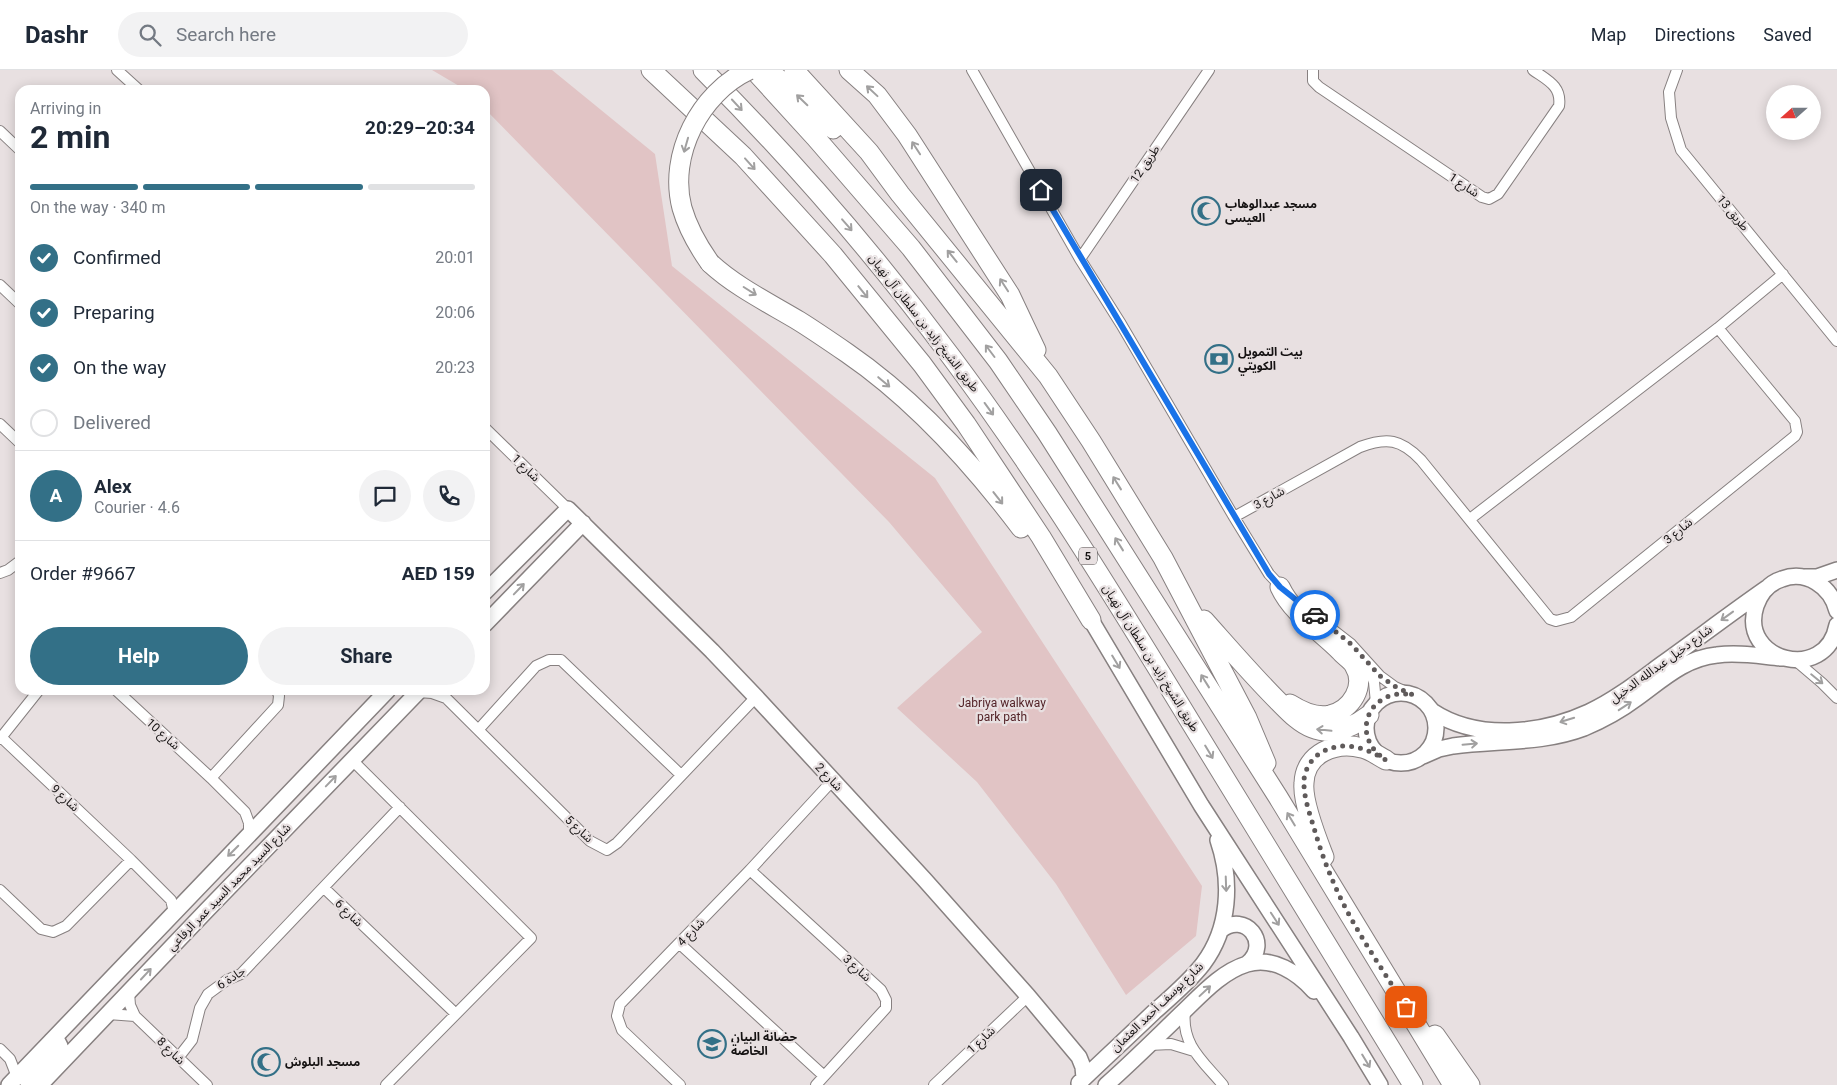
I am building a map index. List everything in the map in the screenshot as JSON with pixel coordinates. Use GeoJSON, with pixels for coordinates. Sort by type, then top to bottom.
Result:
{"type":"FeatureCollection","features":[{"type":"Feature","properties":{"kind":"highway"},"geometry":{"type":"LineString","coordinates":[[651,70],[743,156],[833,254],[922,364],[966,424],[1041,538],[1091,620]]}},
{"type":"Feature","properties":{"kind":"highway","name":"طريق الشيخ زايد بن سلطان آل نهيان"},"geometry":{"type":"LineString","coordinates":[[703,70],[770,139],[849,228],[952,358],[1000,425],[1060,512],[1132,626],[1413,1085]]}},
{"type":"Feature","properties":{"kind":"highway"},"geometry":{"type":"LineString","coordinates":[[750,70],[726,85],[710,101],[696,119],[687,140],[681,162],[679,185],[682,207],[689,228],[699,248],[710,263],[724,275],[801,322],[848,354],[883,380],[917,411],[993,492],[1091,620]]}},
{"type":"Feature","properties":{"kind":"highway"},"geometry":{"type":"LineString","coordinates":[[754,70],[911,248],[998,361],[1094,505],[1278,797],[1453,1085]]}},
{"type":"Feature","properties":{"kind":"highway"},"geometry":{"type":"LineString","coordinates":[[767,70],[788,86],[900,194]]}},
{"type":"Feature","properties":{"kind":"highway"},"geometry":{"type":"LineString","coordinates":[[794,70],[869,152],[900,194],[1048,376],[1158,549],[1186,600],[1247,718],[1278,797]]}},
{"type":"Feature","properties":{"kind":"highway"},"geometry":{"type":"LineString","coordinates":[[849,70],[877,95],[907,135],[1010,295],[1048,376]]}},
{"type":"Feature","properties":{"kind":"highway"},"geometry":{"type":"LineString","coordinates":[[1271,694],[1298,709],[1324,716],[1337,713],[1348,705],[1355,697],[1360,682],[1354,665],[1295,610],[1280,587]]}},
{"type":"Feature","properties":{"kind":"highway"},"geometry":{"type":"LineString","coordinates":[[1186,600],[1271,694],[1307,726],[1323,731],[1347,728],[1359,723],[1372,709]]}},
{"type":"Feature","properties":{"kind":"highway"},"geometry":{"type":"LineString","coordinates":[[1346,909],[1328,868],[1309,813],[1304,784],[1306,772],[1312,760],[1320,753],[1340,746],[1361,748],[1386,760]]}},
{"type":"Feature","properties":{"kind":"highway"},"geometry":{"type":"LineString","coordinates":[[1367,945],[1449,1053],[1470,1085]]}},
{"type":"Feature","properties":{"kind":"street"},"geometry":{"type":"LineString","coordinates":[[117,70],[134,85]]}},
{"type":"Feature","properties":{"kind":"street"},"geometry":{"type":"LineString","coordinates":[[972,70],[1080,259],[1269,574],[1280,587],[1351,644],[1366,662],[1388,681],[1427,704],[1432,711],[1437,727],[1436,735],[1429,750],[1416,761],[1401,764],[1386,760],[1374,751],[1370,744],[1366,730],[1372,709],[1374,682],[1366,662]]}},
{"type":"Feature","properties":{"kind":"street","name":"طريق 12"},"geometry":{"type":"LineString","coordinates":[[1080,259],[1209,70]]}},
{"type":"Feature","properties":{"kind":"street","name":"شارع 1"},"geometry":{"type":"LineString","coordinates":[[1313,70],[1313,81],[1319,87],[1482,197],[1489,199],[1498,194],[1559,106],[1559,94],[1555,85],[1533,70]]}},
{"type":"Feature","properties":{"kind":"street","name":"طريق 13"},"geometry":{"type":"LineString","coordinates":[[1677,70],[1669,92],[1671,118],[1681,150],[1837,341]]}},
{"type":"Feature","properties":{"kind":"street"},"geometry":{"type":"LineString","coordinates":[[0,131],[15,145]]}},
{"type":"Feature","properties":{"kind":"street"},"geometry":{"type":"LineString","coordinates":[[1470,519],[1718,328],[1783,274]]}},
{"type":"Feature","properties":{"kind":"street"},"geometry":{"type":"LineString","coordinates":[[0,285],[15,299]]}},
{"type":"Feature","properties":{"kind":"street","name":"شارع 3"},"geometry":{"type":"LineString","coordinates":[[1234,517],[1360,447],[1373,442],[1396,441],[1414,452],[1550,619],[1556,621],[1571,617],[1796,436],[1795,421],[1718,328]]}},
{"type":"Feature","properties":{"kind":"street"},"geometry":{"type":"LineString","coordinates":[[0,424],[15,438]]}},
{"type":"Feature","properties":{"kind":"street","name":"شارع 1"},"geometry":{"type":"LineString","coordinates":[[490,433],[568,509]]}},
{"type":"Feature","properties":{"kind":"street"},"geometry":{"type":"LineString","coordinates":[[490,587],[568,509]]}},
{"type":"Feature","properties":{"kind":"street","name":"شارع 2"},"geometry":{"type":"LineString","coordinates":[[568,509],[756,697],[1028,996],[1079,1057],[1083,1067],[1080,1082]]}},
{"type":"Feature","properties":{"kind":"street"},"geometry":{"type":"LineString","coordinates":[[490,619],[583,523]]}},
{"type":"Feature","properties":{"kind":"street"},"geometry":{"type":"LineString","coordinates":[[0,573],[15,565]]}},
{"type":"Feature","properties":{"kind":"street"},"geometry":{"type":"LineString","coordinates":[[1803,577],[1817,577],[1837,570]]}},
{"type":"Feature","properties":{"kind":"street"},"geometry":{"type":"LineString","coordinates":[[1803,577],[1822,586],[1833,599],[1837,611]]}},
{"type":"Feature","properties":{"kind":"street","name":"شارع دخيل عبدالله الدخيل"},"geometry":{"type":"LineString","coordinates":[[1432,711],[1458,725],[1493,731],[1514,731],[1570,720],[1589,712],[1626,690],[1783,578],[1803,577]]}},
{"type":"Feature","properties":{"kind":"street"},"geometry":{"type":"LineString","coordinates":[[1767,588],[1761,594],[1755,609],[1755,626],[1761,642],[1773,654],[1788,659],[1822,683],[1837,698]]}},
{"type":"Feature","properties":{"kind":"street"},"geometry":{"type":"LineString","coordinates":[[1091,620],[1201,805],[1380,1085]]}},
{"type":"Feature","properties":{"kind":"street","name":"شارع دخيل عبدالله الدخيل"},"geometry":{"type":"LineString","coordinates":[[1423,756],[1452,746],[1548,738],[1583,728],[1617,711],[1679,668],[1701,658],[1731,654],[1808,659],[1820,653],[1830,644],[1837,631]]}},
{"type":"Feature","properties":{"kind":"street"},"geometry":{"type":"LineString","coordinates":[[479,730],[536,666],[549,660],[561,660],[681,775]]}},
{"type":"Feature","properties":{"kind":"street"},"geometry":{"type":"LineString","coordinates":[[1372,709],[1389,695],[1397,693],[1413,695]]}},
{"type":"Feature","properties":{"kind":"street"},"geometry":{"type":"LineString","coordinates":[[1,738],[35,695]]}},
{"type":"Feature","properties":{"kind":"street","name":"شارع 10"},"geometry":{"type":"LineString","coordinates":[[121,695],[211,778],[244,812]]}},
{"type":"Feature","properties":{"kind":"street"},"geometry":{"type":"LineString","coordinates":[[211,778],[278,705],[280,695]]}},
{"type":"Feature","properties":{"kind":"street"},"geometry":{"type":"LineString","coordinates":[[315,798],[305,795],[305,790],[371,721],[383,695]]}},
{"type":"Feature","properties":{"kind":"street","name":"شارع السيد محمد السيد عمر الرفاعي"},"geometry":{"type":"LineString","coordinates":[[18,1082],[29,1063],[383,695]]}},
{"type":"Feature","properties":{"kind":"street","name":"شارع السيد محمد السيد عمر الرفاعي"},"geometry":{"type":"LineString","coordinates":[[40,1085],[415,695]]}},
{"type":"Feature","properties":{"kind":"street","name":"شارع 5"},"geometry":{"type":"LineString","coordinates":[[445,695],[590,841],[608,850],[617,843],[756,697]]}},
{"type":"Feature","properties":{"kind":"street","name":"شارع 9"},"geometry":{"type":"LineString","coordinates":[[1,738],[131,860],[168,898],[174,912]]}},
{"type":"Feature","properties":{"kind":"street"},"geometry":{"type":"LineString","coordinates":[[352,760],[531,938],[386,1085]]}},
{"type":"Feature","properties":{"kind":"street","name":"شارع 4"},"geometry":{"type":"LineString","coordinates":[[680,1085],[622,1030],[617,1016],[620,1004],[680,944],[833,780]]}},
{"type":"Feature","properties":{"kind":"street"},"geometry":{"type":"LineString","coordinates":[[206,911],[213,893],[290,811],[293,805],[289,801],[282,801]]}},
{"type":"Feature","properties":{"kind":"street","name":"شارع يوسف أحمد العثمان"},"geometry":{"type":"LineString","coordinates":[[1080,1082],[1196,973],[1211,952],[1221,930],[1226,898],[1225,866],[1216,834],[1201,805]]}},
{"type":"Feature","properties":{"kind":"street"},"geometry":{"type":"LineString","coordinates":[[324,888],[400,807]]}},
{"type":"Feature","properties":{"kind":"street"},"geometry":{"type":"LineString","coordinates":[[244,812],[257,815],[270,814]]}},
{"type":"Feature","properties":{"kind":"street"},"geometry":{"type":"LineString","coordinates":[[244,812],[249,824],[249,836]]}},
{"type":"Feature","properties":{"kind":"street"},"geometry":{"type":"LineString","coordinates":[[0,890],[41,928],[52,932],[66,926],[131,860]]}},
{"type":"Feature","properties":{"kind":"street","name":"شارع 3"},"geometry":{"type":"LineString","coordinates":[[750,870],[881,990],[886,1000],[886,1008],[816,1085]]}},
{"type":"Feature","properties":{"kind":"street","name":"شارع 6"},"geometry":{"type":"LineString","coordinates":[[324,888],[456,1014]]}},
{"type":"Feature","properties":{"kind":"street","name":"جادة 6"},"geometry":{"type":"LineString","coordinates":[[178,1058],[192,1040],[200,1008],[208,994],[227,980],[241,974],[324,888]]}},
{"type":"Feature","properties":{"kind":"street"},"geometry":{"type":"LineString","coordinates":[[168,898],[178,900],[187,898]]}},
{"type":"Feature","properties":{"kind":"street"},"geometry":{"type":"LineString","coordinates":[[1221,930],[1234,924],[1244,926],[1253,932],[1257,941],[1257,951],[1248,963]]}},
{"type":"Feature","properties":{"kind":"street"},"geometry":{"type":"LineString","coordinates":[[86,1036],[79,1035],[77,1029],[150,953],[152,944],[150,938]]}},
{"type":"Feature","properties":{"kind":"street"},"geometry":{"type":"LineString","coordinates":[[680,944],[824,1076]]}},
{"type":"Feature","properties":{"kind":"street","name":"شارع يوسف أحمد العثمان"},"geometry":{"type":"LineString","coordinates":[[1114,1082],[1149,1045],[1215,982],[1248,963],[1258,962],[1288,968],[1304,980],[1351,1037]]}},
{"type":"Feature","properties":{"kind":"street"},"geometry":{"type":"LineString","coordinates":[[108,1014],[135,1016],[130,1005],[129,993]]}},
{"type":"Feature","properties":{"kind":"street","name":"شارع 1"},"geometry":{"type":"LineString","coordinates":[[934,1085],[1028,996]]}},
{"type":"Feature","properties":{"kind":"street"},"geometry":{"type":"LineString","coordinates":[[1184,1011],[1185,1032],[1194,1051],[1223,1085]]}},
{"type":"Feature","properties":{"kind":"street","name":"شارع 8"},"geometry":{"type":"LineString","coordinates":[[135,1016],[207,1085]]}},
{"type":"Feature","properties":{"kind":"street"},"geometry":{"type":"LineString","coordinates":[[10,1059],[18,1082],[60,1050],[58,1042],[51,1041]]}},
{"type":"Feature","properties":{"kind":"street"},"geometry":{"type":"LineString","coordinates":[[1149,1045],[1171,1044],[1194,1051]]}},
{"type":"Feature","properties":{"kind":"street"},"geometry":{"type":"LineString","coordinates":[[0,1049],[10,1059],[19,1063],[29,1063]]}},
{"type":"Feature","properties":{"kind":"street"},"geometry":{"type":"LineString","coordinates":[[1079,1057],[1101,1062]]}},
{"type":"Feature","properties":{"kind":"green space","name":"Jabriya walkway park path"},"geometry":{"type":"Polygon","coordinates":[[[432,70],[552,70],[655,154],[672,266],[935,478],[1202,886],[1196,936],[1126,995],[1056,884],[977,782],[897,708],[982,632],[889,522],[490,114],[490,85],[458,85],[432,70]]]}},
{"type":"Feature","properties":{"kind":"way so far"},"geometry":{"type":"LineString","coordinates":[[1315,615],[1351,644],[1380,676],[1396,687],[1413,695],[1397,693],[1389,695],[1376,704],[1368,715],[1366,722],[1367,738],[1374,751],[1386,760],[1369,750],[1361,748],[1340,746],[1331,748],[1320,753],[1312,760],[1306,772],[1304,784],[1309,813],[1317,839],[1346,909],[1406,1007]]}},
{"type":"Feature","properties":{"kind":"place","name":"مسجد عبدالوهاب العيسى"},"geometry":{"type":"Point","coordinates":[1206,211]}},
{"type":"Feature","properties":{"kind":"place","name":"بيت التمويل الكويتي"},"geometry":{"type":"Point","coordinates":[1219,359]}},
{"type":"Feature","properties":{"kind":"place","name":"حضانة البيان الخاصة"},"geometry":{"type":"Point","coordinates":[712,1044]}},
{"type":"Feature","properties":{"kind":"place","name":"مسجد البلوش"},"geometry":{"type":"Point","coordinates":[266,1062]}},
{"type":"Feature","properties":{"kind":"route"},"geometry":{"type":"LineString","coordinates":[[1041,190],[1080,259],[1137,350],[1269,574],[1299,604],[1315,615]]}}]}
